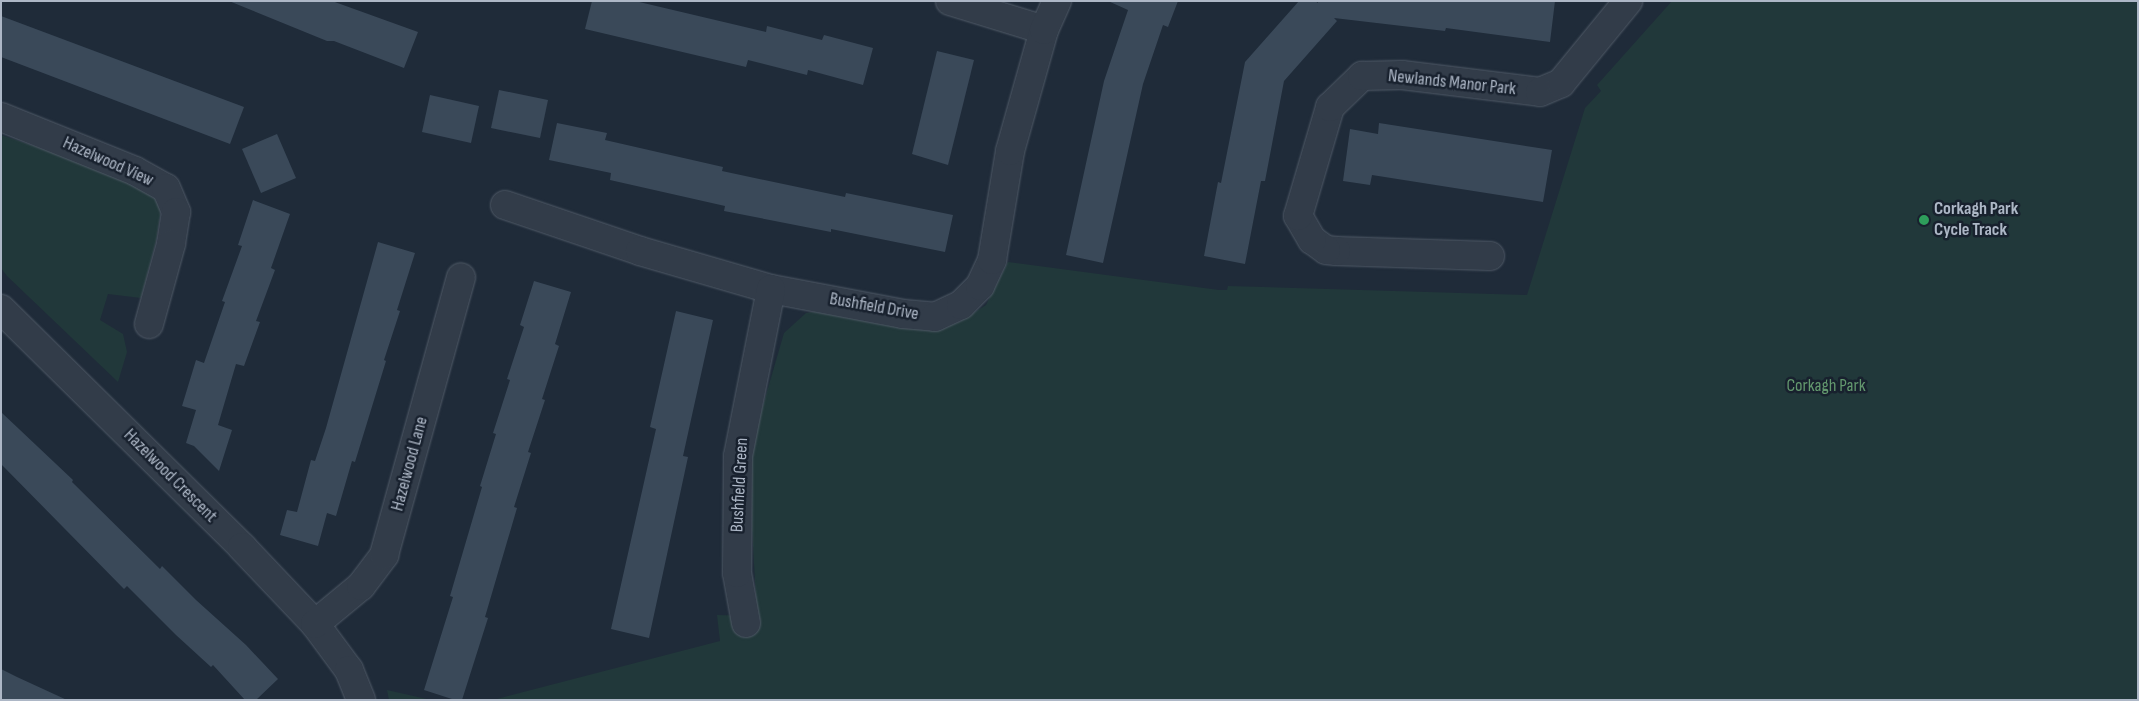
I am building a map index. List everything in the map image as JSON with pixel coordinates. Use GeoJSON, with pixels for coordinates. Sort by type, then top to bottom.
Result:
{"type":"FeatureCollection","features":[{"type":"Feature","properties":{"kind":"street"},"geometry":{"type":"LineString","coordinates":[[950,1],[1044,30]]}},
{"type":"Feature","properties":{"kind":"street","name":"Bushfield Drive"},"geometry":{"type":"LineString","coordinates":[[505,205],[640,251],[771,289],[903,314],[935,317],[961,304],[980,286],[992,260],[1010,151],[1044,30],[1057,1]]}},
{"type":"Feature","properties":{"kind":"street","name":"Newlands Manor Park"},"geometry":{"type":"LineString","coordinates":[[1490,256],[1336,251],[1326,250],[1312,240],[1298,216],[1330,107],[1362,76],[1402,75],[1540,92],[1561,82],[1628,1]]}},
{"type":"Feature","properties":{"kind":"street","name":"Hazelwood View"},"geometry":{"type":"LineString","coordinates":[[1,117],[135,171],[166,188],[176,212],[171,244],[149,324]]}},
{"type":"Feature","properties":{"kind":"street","name":"Hazelwood Lane"},"geometry":{"type":"LineString","coordinates":[[315,624],[361,586],[384,555],[461,278]]}},
{"type":"Feature","properties":{"kind":"street","name":"Bushfield Green"},"geometry":{"type":"LineString","coordinates":[[746,623],[737,573],[738,456],[771,289]]}},
{"type":"Feature","properties":{"kind":"street","name":"Hazelwood Crescent"},"geometry":{"type":"LineString","coordinates":[[1,309],[242,548],[315,624],[348,670],[361,700]]}},
{"type":"Feature","properties":{"kind":"green space","name":"Corkagh Park"},"geometry":{"type":"Polygon","coordinates":[[[1672,1],[2138,1],[2138,700],[493,700],[720,641],[717,615],[757,616],[748,457],[784,333],[806,313],[820,311],[925,330],[959,322],[986,305],[1008,262],[1219,290],[1227,290],[1228,286],[1527,295],[1585,108],[1601,91],[1597,85],[1672,1]]]}},
{"type":"Feature","properties":{"kind":"green space"},"geometry":{"type":"Polygon","coordinates":[[[1,135],[142,182],[160,192],[160,217],[156,241],[141,298],[108,294],[100,320],[123,334],[127,352],[118,382],[7,276],[1,268],[1,135]]]}},
{"type":"Feature","properties":{"kind":"green space"},"geometry":{"type":"Polygon","coordinates":[[[387,690],[431,700],[389,700],[387,690]]]}},
{"type":"Feature","properties":{"kind":"building"},"geometry":{"type":"Polygon","coordinates":[[[229,1],[332,1],[418,32],[404,68],[334,41],[327,41],[229,1]]]}},
{"type":"Feature","properties":{"kind":"building"},"geometry":{"type":"Polygon","coordinates":[[[592,1],[635,1],[766,32],[767,26],[822,40],[824,35],[873,48],[863,85],[808,70],[807,75],[748,60],[746,67],[585,29],[592,1]]]}},
{"type":"Feature","properties":{"kind":"building"},"geometry":{"type":"Polygon","coordinates":[[[1108,1],[1178,1],[1168,27],[1163,25],[1143,84],[1103,263],[1066,255],[1104,81],[1128,10],[1108,1]]]}},
{"type":"Feature","properties":{"kind":"building"},"geometry":{"type":"Polygon","coordinates":[[[1299,1],[1315,1],[1318,3],[1318,1],[1555,1],[1550,42],[1446,28],[1445,31],[1334,18],[1337,21],[1284,81],[1265,181],[1261,181],[1245,264],[1204,256],[1218,182],[1221,183],[1245,62],[1299,1]]]}},
{"type":"Feature","properties":{"kind":"building"},"geometry":{"type":"Polygon","coordinates":[[[1,16],[244,107],[230,144],[1,57],[1,16]]]}},
{"type":"Feature","properties":{"kind":"building"},"geometry":{"type":"Polygon","coordinates":[[[937,51],[974,60],[948,165],[912,154],[937,51]]]}},
{"type":"Feature","properties":{"kind":"building"},"geometry":{"type":"Polygon","coordinates":[[[499,90],[548,100],[540,138],[491,128],[499,90]]]}},
{"type":"Feature","properties":{"kind":"building"},"geometry":{"type":"Polygon","coordinates":[[[430,95],[479,106],[471,143],[422,132],[430,95]]]}},
{"type":"Feature","properties":{"kind":"building"},"geometry":{"type":"Polygon","coordinates":[[[557,123],[607,133],[605,140],[723,167],[722,171],[845,197],[846,193],[953,215],[945,252],[831,229],[831,232],[724,211],[725,206],[610,180],[611,173],[549,160],[557,123]]]}},
{"type":"Feature","properties":{"kind":"building"},"geometry":{"type":"Polygon","coordinates":[[[1379,123],[1552,150],[1543,202],[1372,175],[1370,185],[1343,181],[1350,129],[1378,134],[1379,123]]]}},
{"type":"Feature","properties":{"kind":"building"},"geometry":{"type":"Polygon","coordinates":[[[277,134],[296,178],[261,193],[242,149],[277,134]]]}},
{"type":"Feature","properties":{"kind":"building"},"geometry":{"type":"Polygon","coordinates":[[[253,200],[290,214],[271,268],[275,270],[256,321],[260,322],[244,366],[236,364],[218,425],[232,430],[219,471],[194,446],[186,443],[196,410],[182,406],[196,360],[204,363],[225,302],[222,301],[242,246],[238,245],[253,200]]]}},
{"type":"Feature","properties":{"kind":"building"},"geometry":{"type":"Polygon","coordinates":[[[378,242],[415,253],[397,310],[400,311],[384,360],[386,361],[355,462],[352,461],[336,516],[327,513],[318,546],[280,535],[287,510],[297,512],[311,460],[315,461],[378,242]]]}},
{"type":"Feature","properties":{"kind":"building"},"geometry":{"type":"Polygon","coordinates":[[[534,281],[571,292],[555,344],[559,346],[542,399],[545,400],[528,452],[531,453],[514,507],[517,508],[485,617],[488,618],[462,700],[455,700],[424,690],[453,597],[450,596],[482,487],[480,486],[496,434],[493,433],[510,380],[507,379],[524,327],[520,325],[534,281]]]}},
{"type":"Feature","properties":{"kind":"building"},"geometry":{"type":"Polygon","coordinates":[[[676,311],[713,320],[683,456],[688,457],[649,638],[611,629],[656,429],[650,427],[676,311]]]}},
{"type":"Feature","properties":{"kind":"building"},"geometry":{"type":"Polygon","coordinates":[[[1,412],[73,480],[72,482],[160,569],[162,566],[246,645],[278,679],[256,700],[245,700],[213,665],[211,667],[176,635],[127,586],[124,589],[1,464],[1,412]]]}},
{"type":"Feature","properties":{"kind":"building"},"geometry":{"type":"Polygon","coordinates":[[[1,669],[17,677],[67,700],[1,700],[1,669]]]}},
{"type":"Feature","properties":{"kind":"place","name":"Corkagh Park Cycle Track"},"geometry":{"type":"Point","coordinates":[1924,220]}}]}
